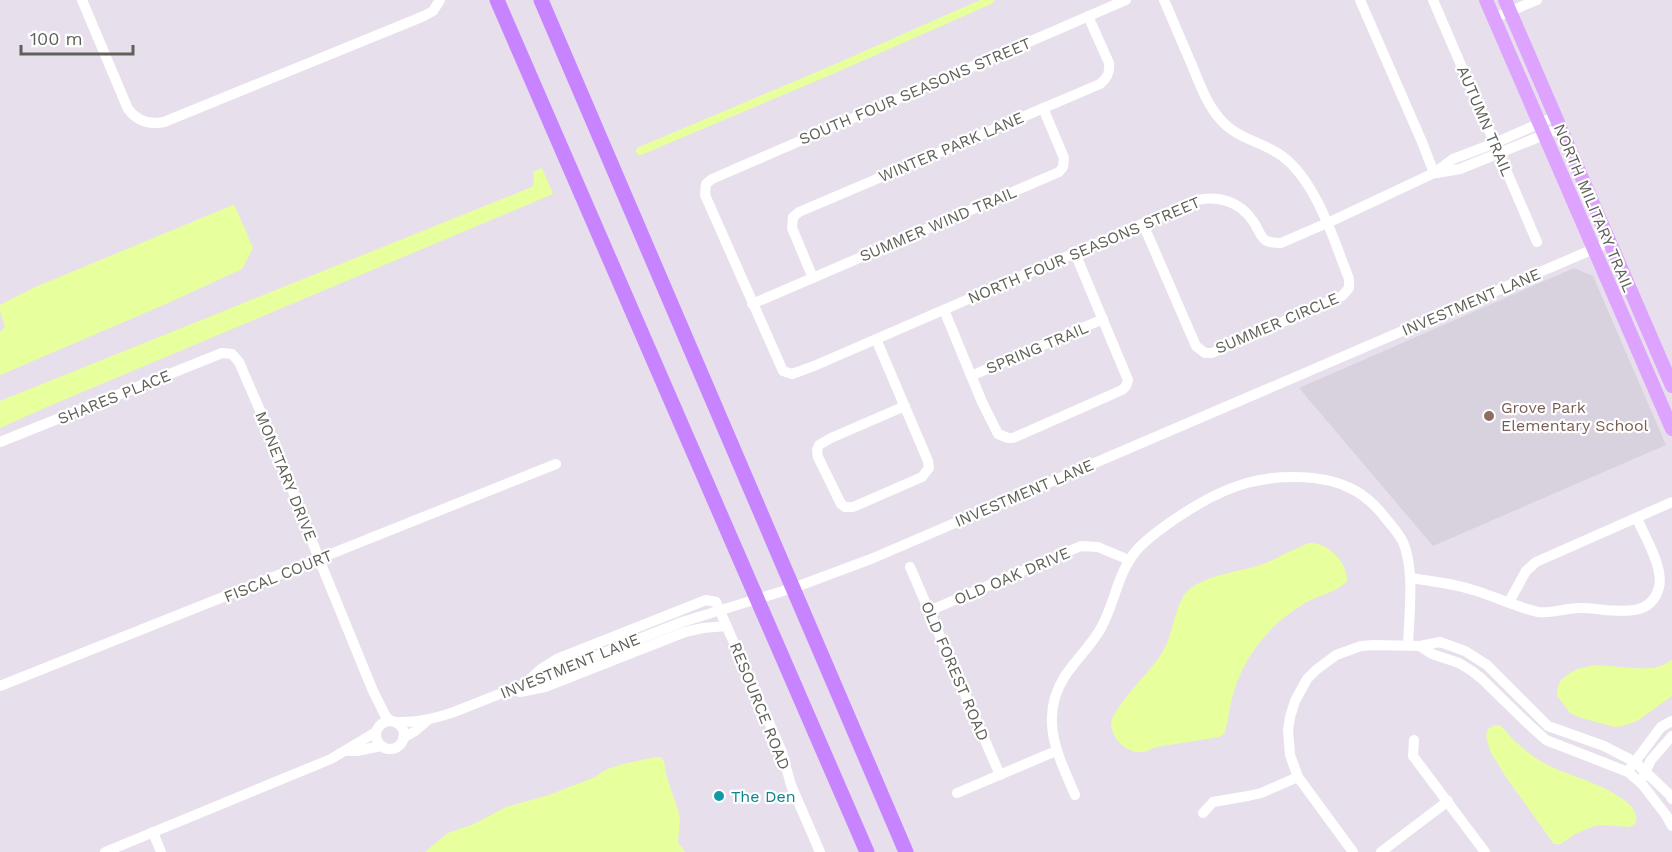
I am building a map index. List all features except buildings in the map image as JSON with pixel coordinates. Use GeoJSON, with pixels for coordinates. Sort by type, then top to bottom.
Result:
{"type":"FeatureCollection","features":[{"type":"Feature","properties":{"kind":"highway"},"geometry":{"type":"LineString","coordinates":[[497,0],[867,852]]}},
{"type":"Feature","properties":{"kind":"highway"},"geometry":{"type":"LineString","coordinates":[[541,0],[906,852]]}},
{"type":"Feature","properties":{"kind":"main road","name":"NORTH MILITARY TRAIL"},"geometry":{"type":"LineString","coordinates":[[1486,0],[1672,429]]}},
{"type":"Feature","properties":{"kind":"main road","name":"NORTH MILITARY TRAIL"},"geometry":{"type":"LineString","coordinates":[[1507,6],[1672,386]]}},
{"type":"Feature","properties":{"kind":"street"},"geometry":{"type":"LineString","coordinates":[[82,0],[131,114],[142,121],[153,123],[164,122],[429,14],[441,0]]}},
{"type":"Feature","properties":{"kind":"street","name":"SOUTH FOUR SEASONS STREET"},"geometry":{"type":"LineString","coordinates":[[752,304],[705,195],[706,184],[712,179],[1126,0]]}},
{"type":"Feature","properties":{"kind":"street"},"geometry":{"type":"LineString","coordinates":[[1164,0],[1202,90],[1218,116],[1234,132],[1272,150],[1294,166],[1305,180],[1327,223]]}},
{"type":"Feature","properties":{"kind":"street"},"geometry":{"type":"LineString","coordinates":[[1360,0],[1434,173]]}},
{"type":"Feature","properties":{"kind":"street","name":"AUTUMN TRAIL"},"geometry":{"type":"LineString","coordinates":[[1432,0],[1537,242]]}},
{"type":"Feature","properties":{"kind":"street"},"geometry":{"type":"LineString","coordinates":[[1494,18],[1507,6],[1537,0]]}},
{"type":"Feature","properties":{"kind":"street","name":"WINTER PARK LANE"},"geometry":{"type":"LineString","coordinates":[[813,278],[792,228],[793,217],[799,212],[1100,84],[1108,76],[1109,63],[1088,16]]}},
{"type":"Feature","properties":{"kind":"street","name":"SUMMER WIND TRAIL"},"geometry":{"type":"LineString","coordinates":[[752,304],[1059,172],[1063,167],[1064,158],[1043,108]]}},
{"type":"Feature","properties":{"kind":"street","name":"NORTH FOUR SEASONS STREET"},"geometry":{"type":"LineString","coordinates":[[752,304],[780,367],[787,374],[792,374],[1197,200],[1215,198],[1233,202],[1252,219],[1262,238],[1272,243],[1281,243],[1434,173],[1453,159],[1497,148],[1558,122]]}},
{"type":"Feature","properties":{"kind":"street","name":"SUMMER CIRCLE"},"geometry":{"type":"LineString","coordinates":[[1143,224],[1196,346],[1205,353],[1212,353],[1347,293],[1349,279],[1327,223]]}},
{"type":"Feature","properties":{"kind":"street","name":"INVESTMENT LANE"},"geometry":{"type":"LineString","coordinates":[[393,721],[412,723],[454,712],[682,622],[793,588],[871,559],[1610,242]]}},
{"type":"Feature","properties":{"kind":"street"},"geometry":{"type":"LineString","coordinates":[[944,310],[998,434],[1002,437],[1013,438],[1064,416],[1122,390],[1128,380],[1075,253]]}},
{"type":"Feature","properties":{"kind":"street","name":"SPRING TRAIL"},"geometry":{"type":"LineString","coordinates":[[971,376],[1103,320]]}},
{"type":"Feature","properties":{"kind":"street"},"geometry":{"type":"LineString","coordinates":[[876,339],[905,406],[928,461],[928,468],[922,477],[853,507],[840,504],[818,457],[819,445],[905,406]]}},
{"type":"Feature","properties":{"kind":"street","name":"SHARES PLACE"},"geometry":{"type":"LineString","coordinates":[[0,442],[222,353],[228,353]]}},
{"type":"Feature","properties":{"kind":"street","name":"MONETARY DRIVE"},"geometry":{"type":"LineString","coordinates":[[228,353],[236,357],[239,362],[278,452],[373,691],[380,705],[393,721]]}},
{"type":"Feature","properties":{"kind":"street","name":"FISCAL COURT"},"geometry":{"type":"LineString","coordinates":[[0,686],[556,464]]}},
{"type":"Feature","properties":{"kind":"street"},"geometry":{"type":"LineString","coordinates":[[1075,795],[1056,751],[1051,723],[1053,705],[1059,688],[1091,644],[1102,625],[1119,578],[1129,560],[1146,540],[1207,500],[1233,488],[1256,480],[1298,477],[1342,484],[1374,504],[1395,528],[1407,554],[1410,578],[1408,645]]}},
{"type":"Feature","properties":{"kind":"street"},"geometry":{"type":"LineString","coordinates":[[1509,602],[1526,571],[1536,562],[1672,502]]}},
{"type":"Feature","properties":{"kind":"street"},"geometry":{"type":"LineString","coordinates":[[1410,578],[1453,584],[1535,611],[1588,608],[1636,611],[1647,606],[1657,593],[1660,582],[1660,575],[1637,519]]}},
{"type":"Feature","properties":{"kind":"street","name":"OLD OAK DRIVE"},"geometry":{"type":"LineString","coordinates":[[929,611],[1081,546],[1098,547],[1129,560]]}},
{"type":"Feature","properties":{"kind":"street","name":"OLD FOREST ROAD"},"geometry":{"type":"LineString","coordinates":[[910,567],[1000,775]]}},
{"type":"Feature","properties":{"kind":"street","name":"RESOURCE ROAD"},"geometry":{"type":"LineString","coordinates":[[521,686],[557,659],[706,600],[716,602],[782,752],[791,785],[820,852]]}},
{"type":"Feature","properties":{"kind":"street"},"geometry":{"type":"LineString","coordinates":[[496,696],[545,687],[686,633],[703,628],[727,626]]}},
{"type":"Feature","properties":{"kind":"street"},"geometry":{"type":"LineString","coordinates":[[1353,852],[1298,777],[1290,755],[1288,729],[1295,701],[1307,679],[1326,662],[1349,650],[1374,645],[1420,646],[1440,642],[1465,651],[1487,665],[1548,726],[1604,746],[1635,762],[1672,799]]}},
{"type":"Feature","properties":{"kind":"street"},"geometry":{"type":"LineString","coordinates":[[1420,646],[1432,654],[1459,663],[1472,671],[1546,740],[1628,772],[1640,782],[1672,825]]}},
{"type":"Feature","properties":{"kind":"street","name":"MONETARY DRIVE"},"geometry":{"type":"LineString","coordinates":[[377,729],[380,705]]}},
{"type":"Feature","properties":{"kind":"street","name":"INVESTMENT LANE"},"geometry":{"type":"LineString","coordinates":[[403,738],[428,720]]}},
{"type":"Feature","properties":{"kind":"street"},"geometry":{"type":"LineString","coordinates":[[105,852],[331,759],[346,751],[385,721],[393,721],[402,728],[403,738],[399,745],[388,749],[376,740],[377,729]]}},
{"type":"Feature","properties":{"kind":"street"},"geometry":{"type":"LineString","coordinates":[[1628,772],[1661,727],[1672,721]]}},
{"type":"Feature","properties":{"kind":"street"},"geometry":{"type":"LineString","coordinates":[[1640,782],[1651,760],[1672,736]]}},
{"type":"Feature","properties":{"kind":"street"},"geometry":{"type":"LineString","coordinates":[[1414,740],[1413,756],[1485,852]]}},
{"type":"Feature","properties":{"kind":"street"},"geometry":{"type":"LineString","coordinates":[[346,751],[381,746]]}},
{"type":"Feature","properties":{"kind":"street"},"geometry":{"type":"LineString","coordinates":[[957,794],[1056,751]]}},
{"type":"Feature","properties":{"kind":"street"},"geometry":{"type":"LineString","coordinates":[[1203,813],[1213,802],[1261,793],[1298,777]]}},
{"type":"Feature","properties":{"kind":"street"},"geometry":{"type":"LineString","coordinates":[[1381,852],[1448,801]]}},
{"type":"Feature","properties":{"kind":"street"},"geometry":{"type":"LineString","coordinates":[[153,832],[161,852]]}},
{"type":"Feature","properties":{"kind":"shaded area"},"geometry":{"type":"Polygon","coordinates":[[[542,168],[553,194],[0,428],[0,401],[532,187],[533,172],[542,168]]]}},
{"type":"Feature","properties":{"kind":"shaded area"},"geometry":{"type":"Polygon","coordinates":[[[233,205],[253,248],[242,269],[0,375],[0,332],[5,327],[0,305],[33,288],[233,205]]]}},
{"type":"Feature","properties":{"kind":"shaded area","name":"Grove Park Elementary School"},"geometry":{"type":"Polygon","coordinates":[[[1574,268],[1593,276],[1666,445],[1433,546],[1299,388],[1574,268]]]}},
{"type":"Feature","properties":{"kind":"shaded area"},"geometry":{"type":"Polygon","coordinates":[[[1309,543],[1323,546],[1336,555],[1344,567],[1347,581],[1290,613],[1259,643],[1238,680],[1224,734],[1219,737],[1156,747],[1144,752],[1135,752],[1124,747],[1116,739],[1111,727],[1112,719],[1123,701],[1162,653],[1169,639],[1177,610],[1189,590],[1208,579],[1263,564],[1309,543]]]}},
{"type":"Feature","properties":{"kind":"shaded area"},"geometry":{"type":"Polygon","coordinates":[[[1672,660],[1672,696],[1637,721],[1623,726],[1615,727],[1570,713],[1557,696],[1561,680],[1575,670],[1596,665],[1653,668],[1672,660]]]}},
{"type":"Feature","properties":{"kind":"shaded area"},"geometry":{"type":"Polygon","coordinates":[[[1495,725],[1502,727],[1520,746],[1544,763],[1620,797],[1636,815],[1635,824],[1629,827],[1594,826],[1575,834],[1561,844],[1554,844],[1490,751],[1486,735],[1488,729],[1495,725]]]}},
{"type":"Feature","properties":{"kind":"shaded area"},"geometry":{"type":"Polygon","coordinates":[[[661,757],[664,761],[680,817],[678,842],[685,852],[425,852],[448,833],[474,824],[506,807],[549,795],[595,777],[607,769],[661,757]]]}},
{"type":"Feature","properties":{"kind":"waterway"},"geometry":{"type":"LineString","coordinates":[[640,151],[990,0]]}},
{"type":"Feature","properties":{"kind":"place","name":"Grove Park Elementary School"},"geometry":{"type":"Point","coordinates":[1489,416]}},
{"type":"Feature","properties":{"kind":"place","name":"The Den"},"geometry":{"type":"Point","coordinates":[719,796]}}]}
